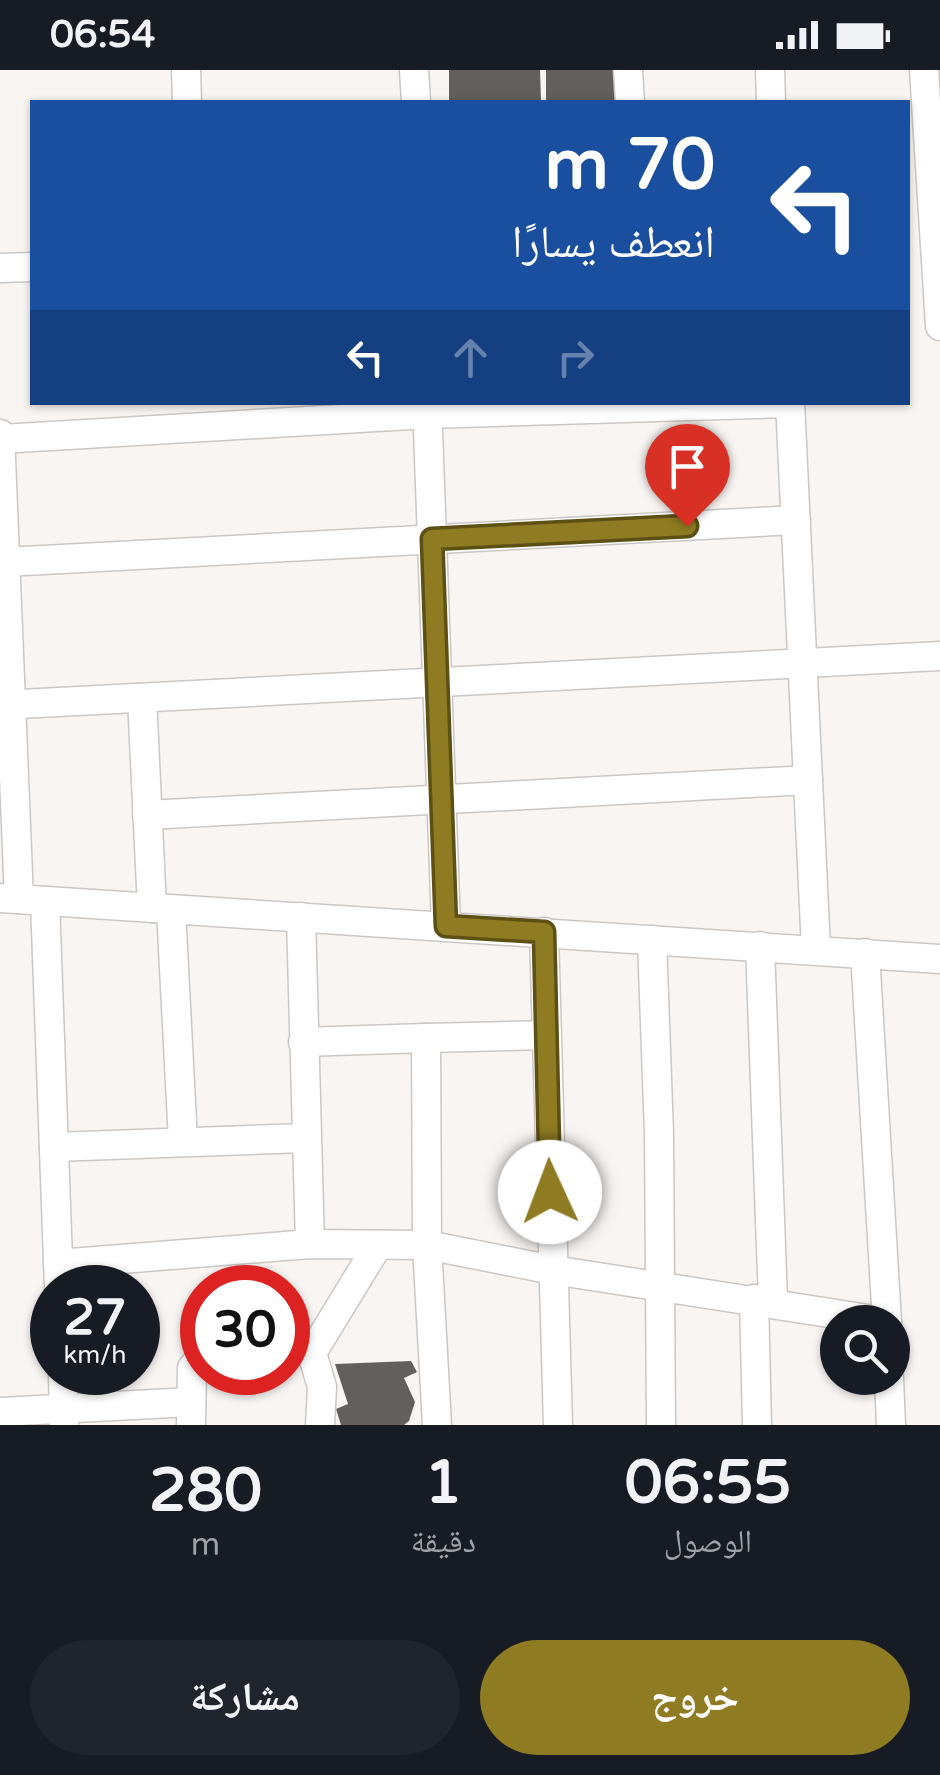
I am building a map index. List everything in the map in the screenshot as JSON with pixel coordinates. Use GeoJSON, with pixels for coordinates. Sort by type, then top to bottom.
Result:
{"type":"FeatureCollection","features":[{"type":"Feature","properties":{"kind":"street"},"geometry":{"type":"LineString","coordinates":[[186,70],[187,100]]}},
{"type":"Feature","properties":{"kind":"street"},"geometry":{"type":"LineString","coordinates":[[414,70],[416,100]]}},
{"type":"Feature","properties":{"kind":"street"},"geometry":{"type":"LineString","coordinates":[[628,70],[630,100]]}},
{"type":"Feature","properties":{"kind":"street"},"geometry":{"type":"LineString","coordinates":[[770,70],[771,100]]}},
{"type":"Feature","properties":{"kind":"street"},"geometry":{"type":"LineString","coordinates":[[924,70],[940,326]]}},
{"type":"Feature","properties":{"kind":"street"},"geometry":{"type":"LineString","coordinates":[[0,268],[30,267]]}},
{"type":"Feature","properties":{"kind":"street"},"geometry":{"type":"LineString","coordinates":[[59,1265],[54,1148],[21,899],[6,704],[0,436],[427,408],[645,405]]}},
{"type":"Feature","properties":{"kind":"street"},"geometry":{"type":"LineString","coordinates":[[790,405],[816,950]]}},
{"type":"Feature","properties":{"kind":"street"},"geometry":{"type":"LineString","coordinates":[[427,408],[446,926]]}},
{"type":"Feature","properties":{"kind":"street"},"geometry":{"type":"LineString","coordinates":[[5,562],[796,520]]}},
{"type":"Feature","properties":{"kind":"street"},"geometry":{"type":"LineString","coordinates":[[6,704],[940,656]]}},
{"type":"Feature","properties":{"kind":"street"},"geometry":{"type":"LineString","coordinates":[[142,698],[147,816],[161,909],[183,1140]]}},
{"type":"Feature","properties":{"kind":"street"},"geometry":{"type":"LineString","coordinates":[[147,816],[808,780]]}},
{"type":"Feature","properties":{"kind":"street"},"geometry":{"type":"LineString","coordinates":[[21,899],[940,960]]}},
{"type":"Feature","properties":{"kind":"street"},"geometry":{"type":"LineString","coordinates":[[301,917],[310,1244]]}},
{"type":"Feature","properties":{"kind":"street"},"geometry":{"type":"LineString","coordinates":[[544,932],[558,1425]]}},
{"type":"Feature","properties":{"kind":"street"},"geometry":{"type":"LineString","coordinates":[[652,940],[660,1425]]}},
{"type":"Feature","properties":{"kind":"street"},"geometry":{"type":"LineString","coordinates":[[757,1425],[763,1301],[760,946]]}},
{"type":"Feature","properties":{"kind":"street"},"geometry":{"type":"LineString","coordinates":[[865,953],[886,1305]]}},
{"type":"Feature","properties":{"kind":"street"},"geometry":{"type":"LineString","coordinates":[[304,1042],[546,1035]]}},
{"type":"Feature","properties":{"kind":"street"},"geometry":{"type":"LineString","coordinates":[[426,1038],[427,1245],[436,1424]]}},
{"type":"Feature","properties":{"kind":"street"},"geometry":{"type":"LineString","coordinates":[[54,1148],[306,1138]]}},
{"type":"Feature","properties":{"kind":"street"},"geometry":{"type":"LineString","coordinates":[[145,1265],[310,1244],[427,1245],[553,1270],[820,1311]]}},
{"type":"Feature","properties":{"kind":"street"},"geometry":{"type":"LineString","coordinates":[[310,1340],[378,1245]]}},
{"type":"Feature","properties":{"kind":"street"},"geometry":{"type":"LineString","coordinates":[[310,1369],[322,1387],[320,1425]]}},
{"type":"Feature","properties":{"kind":"street"},"geometry":{"type":"LineString","coordinates":[[890,1395],[891,1425]]}},
{"type":"Feature","properties":{"kind":"street"},"geometry":{"type":"LineString","coordinates":[[0,1412],[64,1418],[191,1413]]}},
{"type":"Feature","properties":{"kind":"building"},"geometry":{"type":"Polygon","coordinates":[[[449,70],[540,70],[541,100],[449,100],[449,70]]]}},
{"type":"Feature","properties":{"kind":"building"},"geometry":{"type":"Polygon","coordinates":[[[546,70],[615,70],[616,100],[546,100],[546,70]]]}},
{"type":"Feature","properties":{"kind":"building"},"geometry":{"type":"Polygon","coordinates":[[[411,1361],[417,1372],[404,1378],[415,1402],[409,1421],[404,1425],[341,1425],[336,1409],[348,1404],[335,1364],[411,1361]]]}},
{"type":"Feature","properties":{"kind":"route"},"geometry":{"type":"LineString","coordinates":[[550,1192],[544,932],[446,926],[432,539],[687,526]]}}]}
